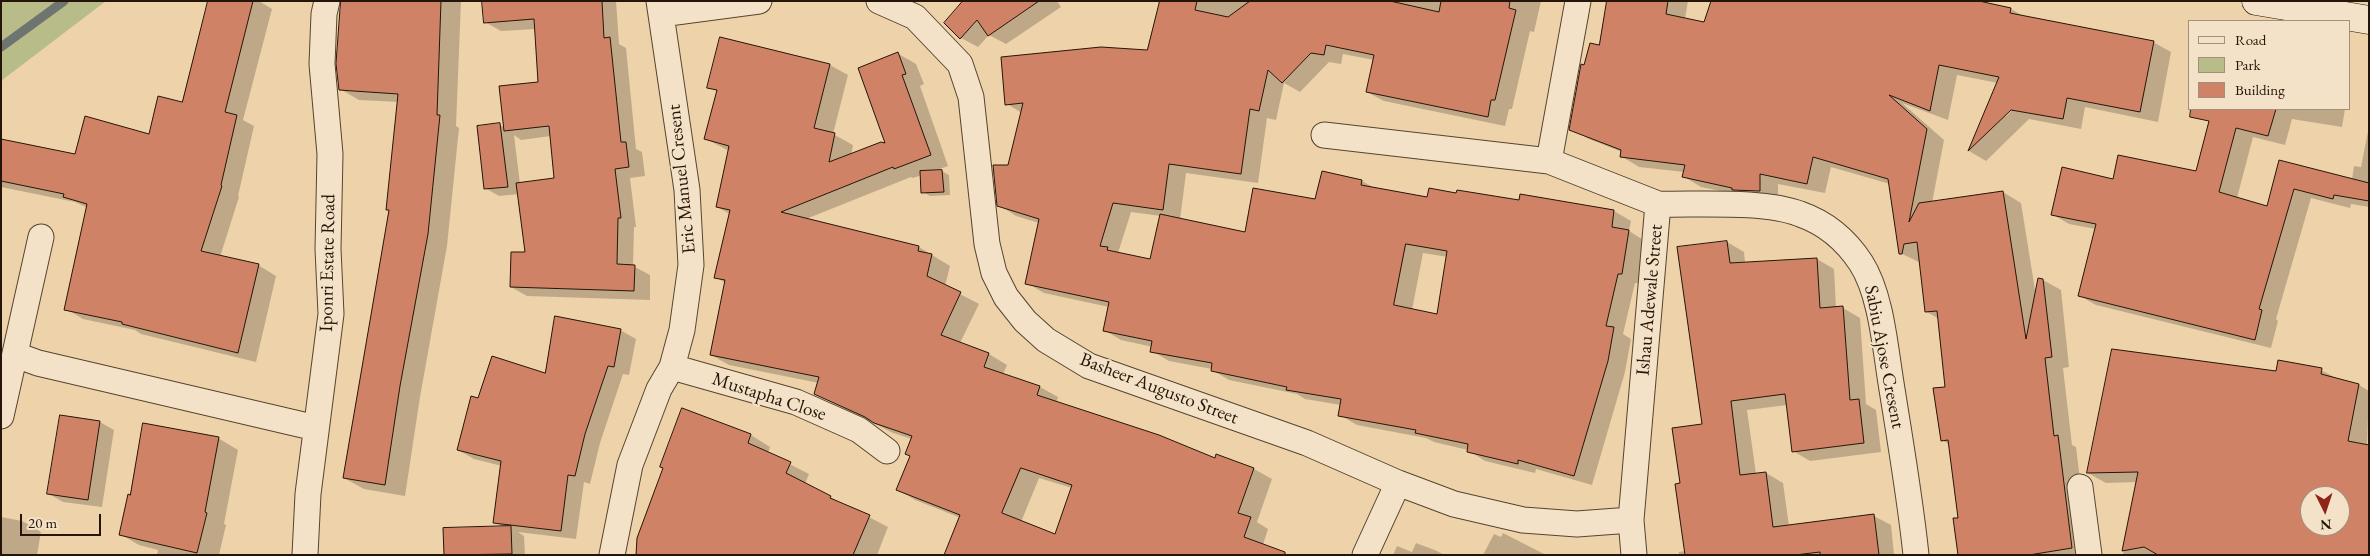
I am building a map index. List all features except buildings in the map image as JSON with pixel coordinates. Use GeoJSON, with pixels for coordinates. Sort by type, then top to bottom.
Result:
{"type":"FeatureCollection","features":[{"type":"Feature","properties":{"kind":"main road"},"geometry":{"type":"LineString","coordinates":[[2256,1],[2369,20]]}},
{"type":"Feature","properties":{"kind":"street","name":"Iponri Estate Road"},"geometry":{"type":"LineString","coordinates":[[304,555],[308,494],[331,314],[328,249],[330,154],[322,64],[324,14],[327,1]]}},
{"type":"Feature","properties":{"kind":"street"},"geometry":{"type":"LineString","coordinates":[[660,8],[759,1]]}},
{"type":"Feature","properties":{"kind":"street","name":"Basheer Augusto Street"},"geometry":{"type":"LineString","coordinates":[[879,1],[915,17],[960,64],[971,97],[987,244],[994,273],[1006,298],[1025,321],[1046,340],[1089,366],[1307,443],[1398,483],[1454,504],[1523,520],[1577,524],[1631,520]]}},
{"type":"Feature","properties":{"kind":"street"},"geometry":{"type":"LineString","coordinates":[[1549,161],[1578,1]]}},
{"type":"Feature","properties":{"kind":"street","name":"Eric Manuel Cresent"},"geometry":{"type":"LineString","coordinates":[[612,555],[630,466],[658,389],[672,367],[682,330],[691,265],[687,190],[660,8]]}},
{"type":"Feature","properties":{"kind":"street","name":"Ishau Adewale Street"},"geometry":{"type":"LineString","coordinates":[[1324,135],[1549,161],[1658,204],[1631,520],[1634,555]]}},
{"type":"Feature","properties":{"kind":"street","name":"Sabiu Ajose Cresent"},"geometry":{"type":"LineString","coordinates":[[1658,204],[1776,206],[1823,224],[1847,244],[1862,264],[1872,288],[1885,346],[1911,504],[1916,555]]}},
{"type":"Feature","properties":{"kind":"street"},"geometry":{"type":"LineString","coordinates":[[1,416],[41,237]]}},
{"type":"Feature","properties":{"kind":"street"},"geometry":{"type":"LineString","coordinates":[[16,355],[38,363],[316,428]]}},
{"type":"Feature","properties":{"kind":"street","name":"Mustapha Close"},"geometry":{"type":"LineString","coordinates":[[672,367],[796,402],[859,430],[887,451]]}},
{"type":"Feature","properties":{"kind":"street"},"geometry":{"type":"LineString","coordinates":[[1365,555],[1398,483]]}},
{"type":"Feature","properties":{"kind":"street"},"geometry":{"type":"LineString","coordinates":[[2080,487],[2089,555]]}},
{"type":"Feature","properties":{"kind":"green space"},"geometry":{"type":"Polygon","coordinates":[[[1,1],[106,1],[1,81],[1,1]]]}},
{"type":"Feature","properties":{"kind":"waterway"},"geometry":{"type":"LineString","coordinates":[[1,47],[64,1]]}}]}
